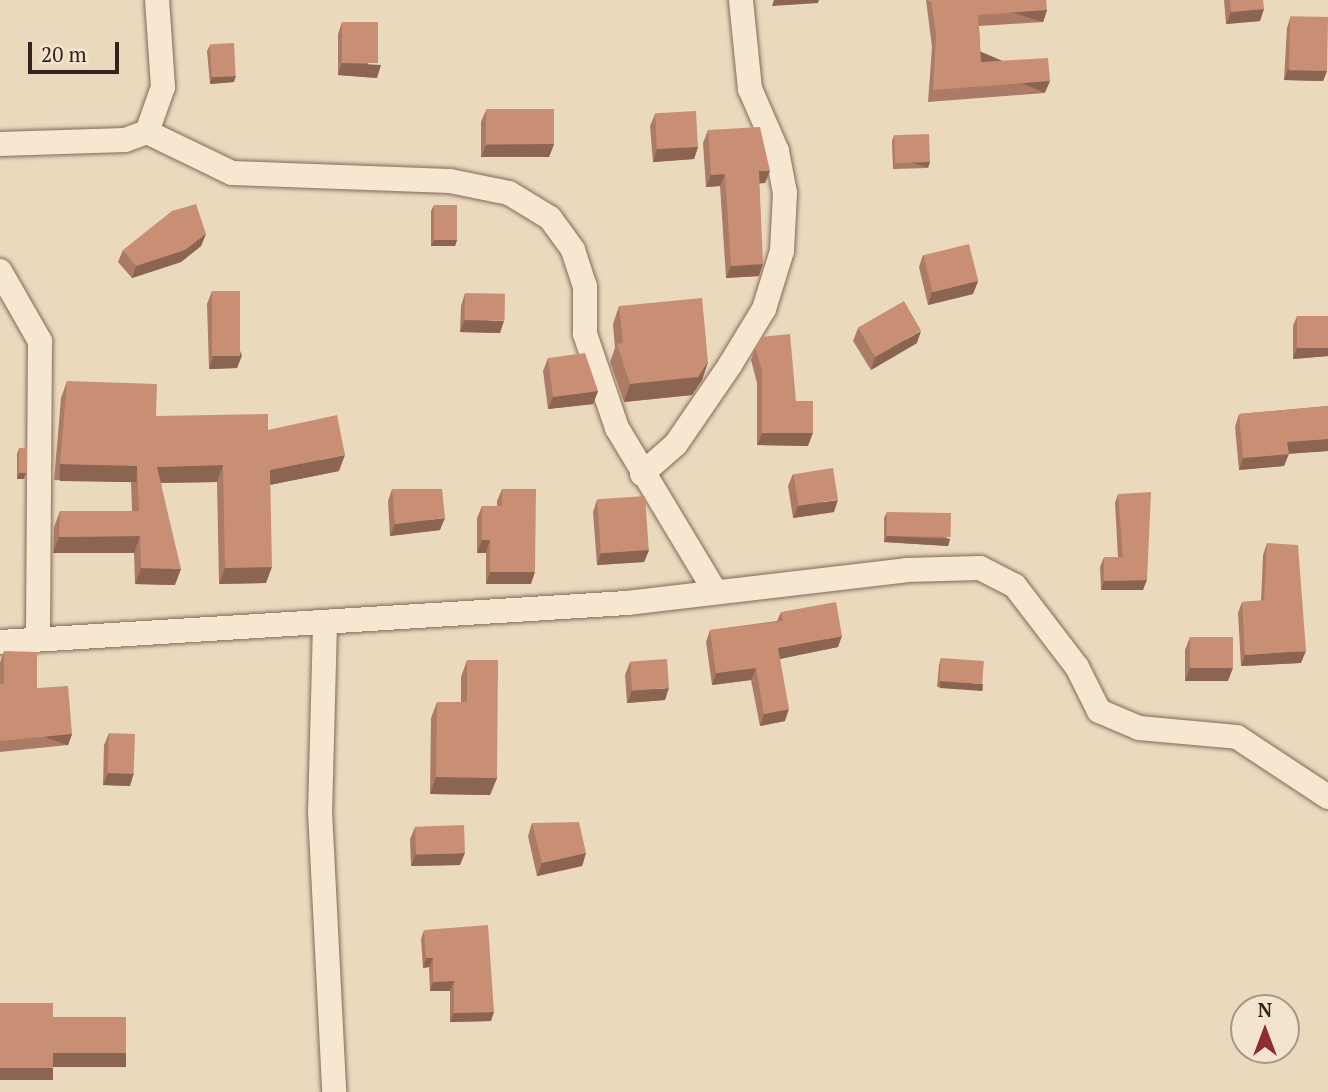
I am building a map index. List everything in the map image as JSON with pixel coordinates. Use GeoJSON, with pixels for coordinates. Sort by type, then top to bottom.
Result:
{"type":"FeatureCollection","features":[{"type":"Feature","properties":{"kind":"street"},"geometry":{"type":"LineString","coordinates":[[147,132],[163,87],[157,0]]}},
{"type":"Feature","properties":{"kind":"street"},"geometry":{"type":"LineString","coordinates":[[642,474],[676,443],[730,365],[764,309],[782,251],[785,192],[777,151],[750,89],[741,0]]}},
{"type":"Feature","properties":{"kind":"street"},"geometry":{"type":"LineString","coordinates":[[0,144],[125,140],[147,132],[232,173],[450,181],[527,202],[550,218],[573,250],[585,286],[585,334],[595,372],[642,474],[715,591]]}},
{"type":"Feature","properties":{"kind":"street"},"geometry":{"type":"LineString","coordinates":[[0,271],[40,341],[38,639]]}},
{"type":"Feature","properties":{"kind":"street"},"geometry":{"type":"LineString","coordinates":[[0,642],[325,624],[627,603],[918,569],[996,573],[1014,586],[1077,667],[1099,711],[1139,728],[1237,737],[1328,797]]}},
{"type":"Feature","properties":{"kind":"street"},"geometry":{"type":"LineString","coordinates":[[325,624],[321,825],[334,1092]]}},
{"type":"Feature","properties":{"kind":"building"},"geometry":{"type":"Polygon","coordinates":[[[931,0],[1046,0],[1047,10],[978,15],[981,62],[1048,58],[1050,81],[933,90],[936,35],[931,0]]]}},
{"type":"Feature","properties":{"kind":"building"},"geometry":{"type":"Polygon","coordinates":[[[1230,0],[1263,0],[1264,9],[1231,12],[1230,0]]]}},
{"type":"Feature","properties":{"kind":"building"},"geometry":{"type":"Polygon","coordinates":[[[1290,16],[1328,17],[1327,71],[1289,70],[1290,16]]]}},
{"type":"Feature","properties":{"kind":"building"},"geometry":{"type":"Polygon","coordinates":[[[342,22],[378,22],[378,63],[342,63],[342,22]]]}},
{"type":"Feature","properties":{"kind":"building"},"geometry":{"type":"Polygon","coordinates":[[[234,43],[236,76],[212,77],[210,44],[234,43]]]}},
{"type":"Feature","properties":{"kind":"building"},"geometry":{"type":"Polygon","coordinates":[[[486,109],[554,109],[554,144],[486,144],[486,109]]]}},
{"type":"Feature","properties":{"kind":"building"},"geometry":{"type":"Polygon","coordinates":[[[696,111],[698,147],[657,149],[655,113],[696,111]]]}},
{"type":"Feature","properties":{"kind":"building"},"geometry":{"type":"Polygon","coordinates":[[[760,127],[770,171],[759,171],[763,264],[731,266],[725,174],[711,175],[708,130],[760,127]]]}},
{"type":"Feature","properties":{"kind":"building"},"geometry":{"type":"Polygon","coordinates":[[[929,134],[930,162],[895,163],[894,135],[929,134]]]}},
{"type":"Feature","properties":{"kind":"building"},"geometry":{"type":"Polygon","coordinates":[[[196,204],[206,234],[185,250],[136,266],[123,250],[172,211],[196,204]]]}},
{"type":"Feature","properties":{"kind":"building"},"geometry":{"type":"Polygon","coordinates":[[[434,205],[457,205],[457,240],[434,240],[434,205]]]}},
{"type":"Feature","properties":{"kind":"building"},"geometry":{"type":"Polygon","coordinates":[[[969,244],[978,281],[933,292],[923,255],[969,244]]]}},
{"type":"Feature","properties":{"kind":"building"},"geometry":{"type":"Polygon","coordinates":[[[212,291],[240,291],[240,356],[212,356],[212,291]]]}},
{"type":"Feature","properties":{"kind":"building"},"geometry":{"type":"Polygon","coordinates":[[[465,293],[505,294],[505,321],[465,320],[465,293]]]}},
{"type":"Feature","properties":{"kind":"building"},"geometry":{"type":"Polygon","coordinates":[[[702,298],[708,362],[698,377],[630,384],[617,344],[623,343],[619,306],[702,298]]]}},
{"type":"Feature","properties":{"kind":"building"},"geometry":{"type":"Polygon","coordinates":[[[904,301],[921,330],[875,357],[858,328],[904,301]]]}},
{"type":"Feature","properties":{"kind":"building"},"geometry":{"type":"Polygon","coordinates":[[[1297,316],[1328,316],[1328,348],[1297,348],[1297,316]]]}},
{"type":"Feature","properties":{"kind":"building"},"geometry":{"type":"Polygon","coordinates":[[[790,334],[796,401],[813,401],[813,433],[762,433],[762,370],[755,348],[761,337],[790,334]]]}},
{"type":"Feature","properties":{"kind":"building"},"geometry":{"type":"Polygon","coordinates":[[[585,353],[598,391],[553,397],[548,358],[585,353]]]}},
{"type":"Feature","properties":{"kind":"building"},"geometry":{"type":"Polygon","coordinates":[[[67,381],[157,384],[156,416],[268,414],[268,430],[337,415],[345,455],[270,470],[272,567],[225,568],[223,465],[157,467],[181,569],[141,568],[140,536],[59,537],[60,511],[139,511],[137,466],[60,464],[67,381]]]}},
{"type":"Feature","properties":{"kind":"building"},"geometry":{"type":"Polygon","coordinates":[[[1328,406],[1328,439],[1287,442],[1289,454],[1243,458],[1239,414],[1328,406]]]}},
{"type":"Feature","properties":{"kind":"building"},"geometry":{"type":"Polygon","coordinates":[[[19,448],[27,448],[27,473],[19,473],[19,448]]]}},
{"type":"Feature","properties":{"kind":"building"},"geometry":{"type":"Polygon","coordinates":[[[833,468],[838,500],[798,506],[793,474],[833,468]]]}},
{"type":"Feature","properties":{"kind":"building"},"geometry":{"type":"Polygon","coordinates":[[[392,489],[442,489],[445,518],[395,524],[392,489]]]}},
{"type":"Feature","properties":{"kind":"building"},"geometry":{"type":"Polygon","coordinates":[[[502,489],[536,489],[535,572],[490,572],[490,540],[482,540],[482,506],[502,506],[502,489]]]}},
{"type":"Feature","properties":{"kind":"building"},"geometry":{"type":"Polygon","coordinates":[[[1151,492],[1147,580],[1104,581],[1104,557],[1123,557],[1118,494],[1151,492]]]}},
{"type":"Feature","properties":{"kind":"building"},"geometry":{"type":"Polygon","coordinates":[[[645,496],[649,550],[601,553],[597,499],[645,496]]]}},
{"type":"Feature","properties":{"kind":"building"},"geometry":{"type":"Polygon","coordinates":[[[887,512],[951,513],[951,537],[887,536],[887,512]]]}},
{"type":"Feature","properties":{"kind":"building"},"geometry":{"type":"Polygon","coordinates":[[[1267,543],[1298,545],[1306,651],[1245,655],[1242,602],[1264,600],[1267,543]]]}},
{"type":"Feature","properties":{"kind":"building"},"geometry":{"type":"Polygon","coordinates":[[[836,602],[842,636],[778,648],[789,709],[764,714],[756,668],[716,673],[710,630],[783,621],[781,612],[836,602]]]}},
{"type":"Feature","properties":{"kind":"building"},"geometry":{"type":"Polygon","coordinates":[[[1190,637],[1233,637],[1233,668],[1190,668],[1190,637]]]}},
{"type":"Feature","properties":{"kind":"building"},"geometry":{"type":"Polygon","coordinates":[[[4,651],[37,652],[37,688],[68,686],[72,734],[0,741],[0,684],[4,683],[4,651]]]}},
{"type":"Feature","properties":{"kind":"building"},"geometry":{"type":"Polygon","coordinates":[[[941,658],[984,661],[982,684],[939,681],[941,658]]]}},
{"type":"Feature","properties":{"kind":"building"},"geometry":{"type":"Polygon","coordinates":[[[667,659],[669,688],[632,691],[630,662],[667,659]]]}},
{"type":"Feature","properties":{"kind":"building"},"geometry":{"type":"Polygon","coordinates":[[[467,660],[498,660],[497,778],[436,777],[437,702],[467,702],[467,660]]]}},
{"type":"Feature","properties":{"kind":"building"},"geometry":{"type":"Polygon","coordinates":[[[109,733],[135,734],[134,774],[108,773],[109,733]]]}},
{"type":"Feature","properties":{"kind":"building"},"geometry":{"type":"Polygon","coordinates":[[[579,822],[586,853],[542,863],[532,823],[579,822]]]}},
{"type":"Feature","properties":{"kind":"building"},"geometry":{"type":"Polygon","coordinates":[[[464,825],[465,853],[416,855],[415,827],[464,825]]]}},
{"type":"Feature","properties":{"kind":"building"},"geometry":{"type":"Polygon","coordinates":[[[488,925],[494,1012],[454,1013],[454,981],[433,982],[433,958],[426,958],[424,930],[488,925]]]}},
{"type":"Feature","properties":{"kind":"building"},"geometry":{"type":"Polygon","coordinates":[[[0,1003],[53,1003],[53,1017],[126,1017],[126,1053],[53,1053],[53,1068],[0,1068],[0,1003]]]}}]}
